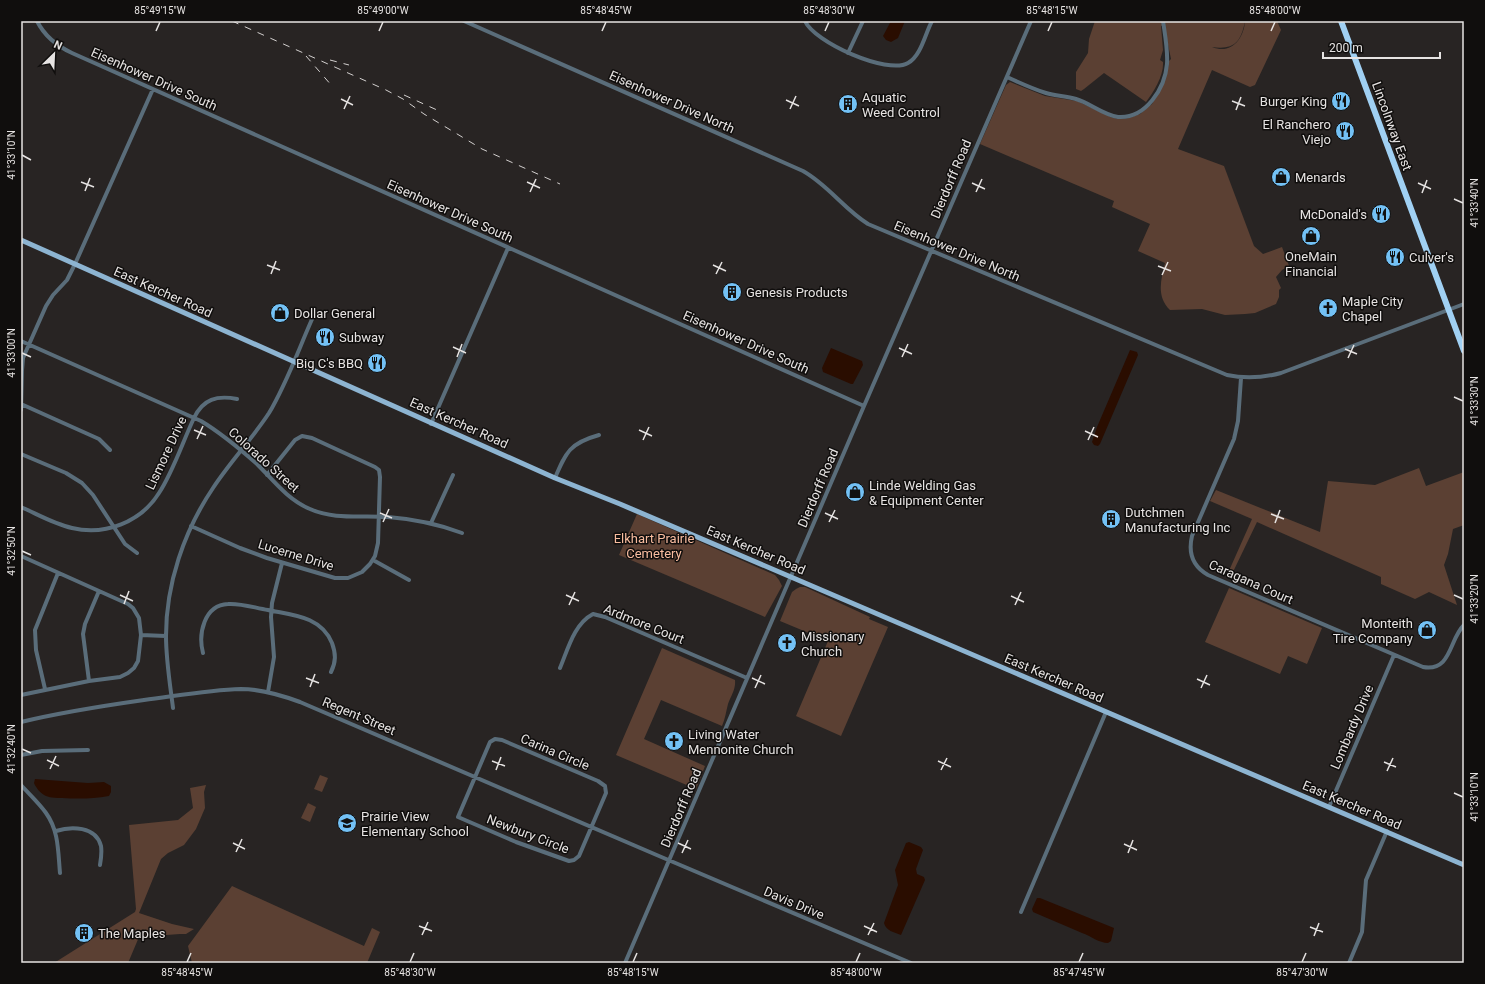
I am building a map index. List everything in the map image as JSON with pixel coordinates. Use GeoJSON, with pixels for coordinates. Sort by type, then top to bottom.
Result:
{"type":"FeatureCollection","features":[{"type":"Feature","properties":{"kind":"highway","name":"Lincolnway East"},"geometry":{"type":"LineString","coordinates":[[1341,21],[1464,352]]}},
{"type":"Feature","properties":{"kind":"main road","name":"East Kercher Road"},"geometry":{"type":"LineString","coordinates":[[21,240],[555,478],[620,504],[1464,865]]}},
{"type":"Feature","properties":{"kind":"street","name":"Eisenhower Drive South"},"geometry":{"type":"LineString","coordinates":[[37,21],[48,37],[62,48],[864,406]]}},
{"type":"Feature","properties":{"kind":"street","name":"Eisenhower Drive North"},"geometry":{"type":"LineString","coordinates":[[464,21],[803,171],[821,183],[859,218],[868,224],[1227,375],[1241,378],[1262,378],[1281,373],[1464,304]]}},
{"type":"Feature","properties":{"kind":"street"},"geometry":{"type":"LineString","coordinates":[[805,21],[810,30],[818,36],[848,53],[882,64],[895,66],[910,62],[917,54],[932,21]]}},
{"type":"Feature","properties":{"kind":"street"},"geometry":{"type":"LineString","coordinates":[[848,53],[863,21]]}},
{"type":"Feature","properties":{"kind":"street","name":"Dierdorff Road"},"geometry":{"type":"LineString","coordinates":[[625,963],[1031,21]]}},
{"type":"Feature","properties":{"kind":"street"},"geometry":{"type":"LineString","coordinates":[[1006,78],[1047,94],[1082,101],[1110,115],[1118,117],[1138,113],[1151,102],[1166,70],[1167,58],[1163,21]]}},
{"type":"Feature","properties":{"kind":"street"},"geometry":{"type":"LineString","coordinates":[[21,410],[22,370],[29,344],[46,306],[53,295],[67,280],[75,264],[153,89]]}},
{"type":"Feature","properties":{"kind":"street"},"geometry":{"type":"LineString","coordinates":[[431,424],[508,248]]}},
{"type":"Feature","properties":{"kind":"street"},"geometry":{"type":"LineString","coordinates":[[173,708],[166,636],[169,604],[174,576],[182,550],[191,526],[212,489],[272,407],[313,317]]}},
{"type":"Feature","properties":{"kind":"street","name":"Colorado Street"},"geometry":{"type":"LineString","coordinates":[[21,341],[194,418],[212,428],[240,450],[291,498],[309,509],[333,515],[404,518],[432,523],[462,533]]}},
{"type":"Feature","properties":{"kind":"street","name":"Caragana Court"},"geometry":{"type":"LineString","coordinates":[[1241,378],[1236,432],[1192,536],[1190,550],[1194,563],[1202,572],[1423,667],[1435,667],[1447,657],[1459,630],[1464,625]]}},
{"type":"Feature","properties":{"kind":"street","name":"Lismore Drive"},"geometry":{"type":"LineString","coordinates":[[21,507],[74,529],[93,531],[114,528],[134,519],[148,508],[163,487],[194,418],[202,405],[210,400],[224,397],[237,399]]}},
{"type":"Feature","properties":{"kind":"street"},"geometry":{"type":"LineString","coordinates":[[21,404],[99,439],[110,450]]}},
{"type":"Feature","properties":{"kind":"street"},"geometry":{"type":"LineString","coordinates":[[555,478],[566,455],[572,448],[581,442],[599,435]]}},
{"type":"Feature","properties":{"kind":"street"},"geometry":{"type":"LineString","coordinates":[[267,475],[296,438],[302,436],[310,437],[377,468],[380,477],[378,543],[373,560],[409,580]]}},
{"type":"Feature","properties":{"kind":"street"},"geometry":{"type":"LineString","coordinates":[[21,454],[66,473],[82,483],[93,495],[125,544],[137,553]]}},
{"type":"Feature","properties":{"kind":"street"},"geometry":{"type":"LineString","coordinates":[[432,523],[453,475]]}},
{"type":"Feature","properties":{"kind":"street","name":"Lucerne Drive"},"geometry":{"type":"LineString","coordinates":[[191,526],[240,548],[282,563],[335,578],[343,578],[359,574],[367,568],[373,560]]}},
{"type":"Feature","properties":{"kind":"street"},"geometry":{"type":"LineString","coordinates":[[21,556],[125,602],[133,608],[139,618],[141,635],[138,661],[134,668],[128,673],[120,677],[89,681],[21,695]]}},
{"type":"Feature","properties":{"kind":"street"},"geometry":{"type":"LineString","coordinates":[[268,692],[274,657],[271,611],[273,595],[282,563]]}},
{"type":"Feature","properties":{"kind":"street"},"geometry":{"type":"LineString","coordinates":[[45,689],[36,650],[35,630],[58,573]]}},
{"type":"Feature","properties":{"kind":"street"},"geometry":{"type":"LineString","coordinates":[[89,681],[83,634],[99,591]]}},
{"type":"Feature","properties":{"kind":"street"},"geometry":{"type":"LineString","coordinates":[[203,653],[200,642],[204,623],[216,607],[230,603],[308,619],[322,628],[331,640],[334,648],[336,662],[332,672]]}},
{"type":"Feature","properties":{"kind":"street","name":"Ardmore Court"},"geometry":{"type":"LineString","coordinates":[[560,668],[578,626],[586,618],[593,614],[604,617],[747,678]]}},
{"type":"Feature","properties":{"kind":"street"},"geometry":{"type":"LineString","coordinates":[[141,635],[166,636]]}},
{"type":"Feature","properties":{"kind":"street","name":"Lombardy Drive"},"geometry":{"type":"LineString","coordinates":[[1329,807],[1394,655]]}},
{"type":"Feature","properties":{"kind":"street","name":"Regent Street"},"geometry":{"type":"LineString","coordinates":[[21,722],[86,708],[171,697],[241,689],[268,692],[300,702],[670,861]]}},
{"type":"Feature","properties":{"kind":"street"},"geometry":{"type":"LineString","coordinates":[[1021,912],[1106,712]]}},
{"type":"Feature","properties":{"kind":"street","name":"Carina Circle"},"geometry":{"type":"LineString","coordinates":[[475,776],[490,742],[495,738],[598,781],[605,786],[606,792],[592,827]]}},
{"type":"Feature","properties":{"kind":"street"},"geometry":{"type":"LineString","coordinates":[[21,755],[42,750],[88,750]]}},
{"type":"Feature","properties":{"kind":"street","name":"Newbury Circle"},"geometry":{"type":"LineString","coordinates":[[475,776],[458,817],[528,846],[572,861],[579,856],[592,827]]}},
{"type":"Feature","properties":{"kind":"street"},"geometry":{"type":"LineString","coordinates":[[21,785],[46,812],[56,831],[60,873]]}},
{"type":"Feature","properties":{"kind":"street"},"geometry":{"type":"LineString","coordinates":[[56,831],[78,828],[91,832],[99,841],[101,846],[100,865]]}},
{"type":"Feature","properties":{"kind":"street"},"geometry":{"type":"LineString","coordinates":[[1349,963],[1362,932],[1366,880],[1387,831]]}},
{"type":"Feature","properties":{"kind":"street","name":"Davis Drive"},"geometry":{"type":"LineString","coordinates":[[670,861],[911,963]]}},
{"type":"Feature","properties":{"kind":"green space"},"geometry":{"type":"Polygon","coordinates":[[[1095,21],[1245,21],[1277,21],[1281,30],[1255,85],[1250,87],[1212,70],[1178,149],[1224,166],[1254,246],[1263,254],[1282,247],[1289,266],[1282,270],[1276,277],[1281,288],[1279,290],[1279,297],[1276,304],[1255,313],[1245,314],[1225,315],[1202,309],[1170,310],[1161,293],[1161,282],[1165,263],[1138,251],[1150,224],[1112,207],[1114,201],[980,144],[1006,85],[1010,82],[1045,96],[1077,101],[1118,119],[1129,118],[1140,114],[1152,104],[1159,92],[1171,59],[1164,25],[1161,26],[1163,50],[1160,60],[1163,62],[1162,72],[1155,88],[1146,102],[1104,73],[1081,91],[1076,89],[1076,72],[1088,53],[1089,39],[1095,21]],[[1245,21],[1241,35],[1235,43],[1231,46],[1219,48],[1212,47],[1225,49],[1231,47],[1235,44],[1239,39],[1242,34],[1245,21]]]}},
{"type":"Feature","properties":{"kind":"green space"},"geometry":{"type":"Polygon","coordinates":[[[1419,468],[1426,486],[1464,472],[1464,525],[1453,529],[1448,554],[1444,565],[1457,605],[1429,592],[1415,599],[1381,584],[1381,577],[1257,522],[1232,574],[1228,573],[1252,519],[1210,501],[1216,490],[1320,532],[1328,481],[1375,485],[1419,468]]]}},
{"type":"Feature","properties":{"kind":"green space","name":"Elkhart Prairie Cemetery"},"geometry":{"type":"Polygon","coordinates":[[[637,514],[775,575],[782,586],[765,617],[619,555],[637,514]]]}},
{"type":"Feature","properties":{"kind":"green space"},"geometry":{"type":"Polygon","coordinates":[[[800,587],[805,587],[888,627],[841,736],[796,716],[828,641],[780,621],[792,592],[800,587]]]}},
{"type":"Feature","properties":{"kind":"green space"},"geometry":{"type":"Polygon","coordinates":[[[1229,588],[1322,628],[1307,664],[1288,656],[1280,674],[1205,642],[1229,588]]]}},
{"type":"Feature","properties":{"kind":"green space"},"geometry":{"type":"Polygon","coordinates":[[[662,648],[735,680],[734,689],[722,726],[661,700],[644,739],[705,766],[696,789],[616,755],[662,648]]]}},
{"type":"Feature","properties":{"kind":"green space"},"geometry":{"type":"Polygon","coordinates":[[[320,775],[328,778],[322,792],[314,789],[320,775]]]}},
{"type":"Feature","properties":{"kind":"green space"},"geometry":{"type":"Polygon","coordinates":[[[206,785],[204,792],[205,808],[196,829],[184,845],[168,853],[161,859],[139,913],[172,924],[194,929],[186,934],[139,937],[128,963],[54,963],[135,912],[136,909],[129,825],[178,820],[193,808],[190,788],[206,785]]]}},
{"type":"Feature","properties":{"kind":"green space"},"geometry":{"type":"Polygon","coordinates":[[[308,803],[316,807],[310,822],[301,818],[308,803]]]}},
{"type":"Feature","properties":{"kind":"green space"},"geometry":{"type":"Polygon","coordinates":[[[232,886],[364,946],[372,928],[380,932],[367,963],[192,963],[188,946],[232,886]]]}},
{"type":"Feature","properties":{"kind":"shaded area"},"geometry":{"type":"Polygon","coordinates":[[[891,21],[905,21],[898,38],[891,42],[886,40],[883,36],[891,21]]]}},
{"type":"Feature","properties":{"kind":"shaded area"},"geometry":{"type":"Polygon","coordinates":[[[831,348],[862,361],[863,365],[853,384],[823,372],[822,368],[831,348]]]}},
{"type":"Feature","properties":{"kind":"shaded area"},"geometry":{"type":"Polygon","coordinates":[[[1130,350],[1137,352],[1138,355],[1100,444],[1098,446],[1094,445],[1092,442],[1097,427],[1130,350]]]}},
{"type":"Feature","properties":{"kind":"shaded area"},"geometry":{"type":"Polygon","coordinates":[[[35,779],[88,783],[104,782],[111,786],[111,792],[109,796],[97,798],[52,798],[39,791],[34,783],[35,779]]]}},
{"type":"Feature","properties":{"kind":"shaded area"},"geometry":{"type":"Polygon","coordinates":[[[909,842],[921,847],[923,850],[916,869],[917,874],[924,877],[925,880],[901,935],[888,930],[884,923],[898,885],[895,870],[906,843],[909,842]]]}},
{"type":"Feature","properties":{"kind":"shaded area"},"geometry":{"type":"Polygon","coordinates":[[[1037,898],[1114,928],[1111,941],[1108,943],[1101,942],[1033,912],[1032,909],[1037,898]]]}},
{"type":"Feature","properties":{"kind":"railway"},"geometry":{"type":"LineString","coordinates":[[232,21],[386,90],[403,99],[424,114],[482,149],[560,184]]}},
{"type":"Feature","properties":{"kind":"railway"},"geometry":{"type":"LineString","coordinates":[[306,56],[332,86]]}},
{"type":"Feature","properties":{"kind":"railway"},"geometry":{"type":"LineString","coordinates":[[330,60],[349,65]]}},
{"type":"Feature","properties":{"kind":"railway"},"geometry":{"type":"LineString","coordinates":[[404,95],[437,110]]}},
{"type":"Feature","properties":{"kind":"place","name":"Burger King"},"geometry":{"type":"Point","coordinates":[1341,101]}},
{"type":"Feature","properties":{"kind":"place","name":"Aquatic Weed Control"},"geometry":{"type":"Point","coordinates":[848,104]}},
{"type":"Feature","properties":{"kind":"place","name":"El Ranchero Viejo"},"geometry":{"type":"Point","coordinates":[1345,131]}},
{"type":"Feature","properties":{"kind":"place","name":"Menards"},"geometry":{"type":"Point","coordinates":[1281,177]}},
{"type":"Feature","properties":{"kind":"place","name":"McDonald's"},"geometry":{"type":"Point","coordinates":[1381,214]}},
{"type":"Feature","properties":{"kind":"place","name":"OneMain Financial"},"geometry":{"type":"Point","coordinates":[1311,236]}},
{"type":"Feature","properties":{"kind":"place","name":"Culver's"},"geometry":{"type":"Point","coordinates":[1395,257]}},
{"type":"Feature","properties":{"kind":"place","name":"Genesis Products"},"geometry":{"type":"Point","coordinates":[732,292]}},
{"type":"Feature","properties":{"kind":"place","name":"Maple City Chapel"},"geometry":{"type":"Point","coordinates":[1328,308]}},
{"type":"Feature","properties":{"kind":"place","name":"Dollar General"},"geometry":{"type":"Point","coordinates":[280,313]}},
{"type":"Feature","properties":{"kind":"place","name":"Subway"},"geometry":{"type":"Point","coordinates":[325,337]}},
{"type":"Feature","properties":{"kind":"place","name":"Big C's BBQ"},"geometry":{"type":"Point","coordinates":[377,363]}},
{"type":"Feature","properties":{"kind":"place","name":"Linde Welding Gas & Equipment Center"},"geometry":{"type":"Point","coordinates":[855,492]}},
{"type":"Feature","properties":{"kind":"place","name":"Dutchmen Manufacturing Inc"},"geometry":{"type":"Point","coordinates":[1111,519]}},
{"type":"Feature","properties":{"kind":"place","name":"Monteith Tire Company"},"geometry":{"type":"Point","coordinates":[1427,630]}},
{"type":"Feature","properties":{"kind":"place","name":"Missionary Church"},"geometry":{"type":"Point","coordinates":[787,643]}},
{"type":"Feature","properties":{"kind":"place","name":"Living Water Mennonite Church"},"geometry":{"type":"Point","coordinates":[674,741]}},
{"type":"Feature","properties":{"kind":"place","name":"Prairie View Elementary School"},"geometry":{"type":"Point","coordinates":[347,823]}},
{"type":"Feature","properties":{"kind":"place","name":"The Maples"},"geometry":{"type":"Point","coordinates":[84,933]}}]}
